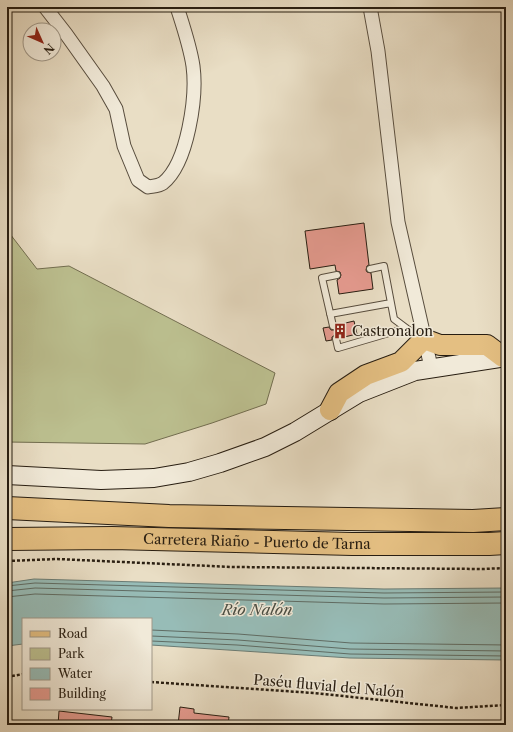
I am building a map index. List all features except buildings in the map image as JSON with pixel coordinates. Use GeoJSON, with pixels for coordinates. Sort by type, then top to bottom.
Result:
{"type":"FeatureCollection","features":[{"type":"Feature","properties":{"kind":"highway"},"geometry":{"type":"LineString","coordinates":[[7,508],[169,516]]}},
{"type":"Feature","properties":{"kind":"highway"},"geometry":{"type":"LineString","coordinates":[[7,520],[169,516]]}},
{"type":"Feature","properties":{"kind":"highway","name":"Carretera Riaño - Puerto de Tarna"},"geometry":{"type":"LineString","coordinates":[[169,516],[473,521],[506,518]]}},
{"type":"Feature","properties":{"kind":"highway","name":"Carretera Riaño - Puerto de Tarna"},"geometry":{"type":"LineString","coordinates":[[7,539],[120,539],[352,544],[506,543]]}},
{"type":"Feature","properties":{"kind":"main road"},"geometry":{"type":"LineString","coordinates":[[330,410],[339,393],[366,375],[401,362],[424,339],[440,345],[487,345],[505,357]]}},
{"type":"Feature","properties":{"kind":"main road"},"geometry":{"type":"LineString","coordinates":[[7,476],[101,480],[154,478],[189,472],[265,447],[295,432],[359,393],[415,370],[505,357]]}},
{"type":"Feature","properties":{"kind":"street"},"geometry":{"type":"LineString","coordinates":[[45,7],[103,86],[116,110],[124,146],[138,180],[148,187],[161,185],[172,174],[180,158],[188,131],[195,89],[193,65],[178,7]]}},
{"type":"Feature","properties":{"kind":"street"},"geometry":{"type":"LineString","coordinates":[[370,7],[378,51],[398,222],[431,367]]}},
{"type":"Feature","properties":{"kind":"lane"},"geometry":{"type":"LineString","coordinates":[[370,269],[384,266],[394,319],[424,339]]}},
{"type":"Feature","properties":{"kind":"lane"},"geometry":{"type":"LineString","coordinates":[[333,326],[322,278],[337,275]]}},
{"type":"Feature","properties":{"kind":"lane"},"geometry":{"type":"LineString","coordinates":[[330,314],[391,303]]}},
{"type":"Feature","properties":{"kind":"lane"},"geometry":{"type":"LineString","coordinates":[[336,339],[338,348],[406,328]]}},
{"type":"Feature","properties":{"kind":"path"},"geometry":{"type":"LineString","coordinates":[[7,561],[57,559],[232,567],[506,568]]}},
{"type":"Feature","properties":{"kind":"path"},"geometry":{"type":"LineString","coordinates":[[7,677],[22,674]]}},
{"type":"Feature","properties":{"kind":"path","name":"Paséu fluvial del Nalón"},"geometry":{"type":"LineString","coordinates":[[152,682],[314,693],[456,708],[506,705]]}},
{"type":"Feature","properties":{"kind":"green space"},"geometry":{"type":"Polygon","coordinates":[[[7,230],[37,269],[69,266],[275,373],[266,404],[145,444],[7,442],[7,230]]]}},
{"type":"Feature","properties":{"kind":"water","name":"Río Nalón"},"geometry":{"type":"Polygon","coordinates":[[[34,579],[384,589],[506,588],[506,660],[350,658],[152,645],[152,618],[22,618],[22,644],[7,646],[7,583],[34,579]]]}},
{"type":"Feature","properties":{"kind":"place","name":"Castronalon"},"geometry":{"type":"Point","coordinates":[340,331]}}]}
